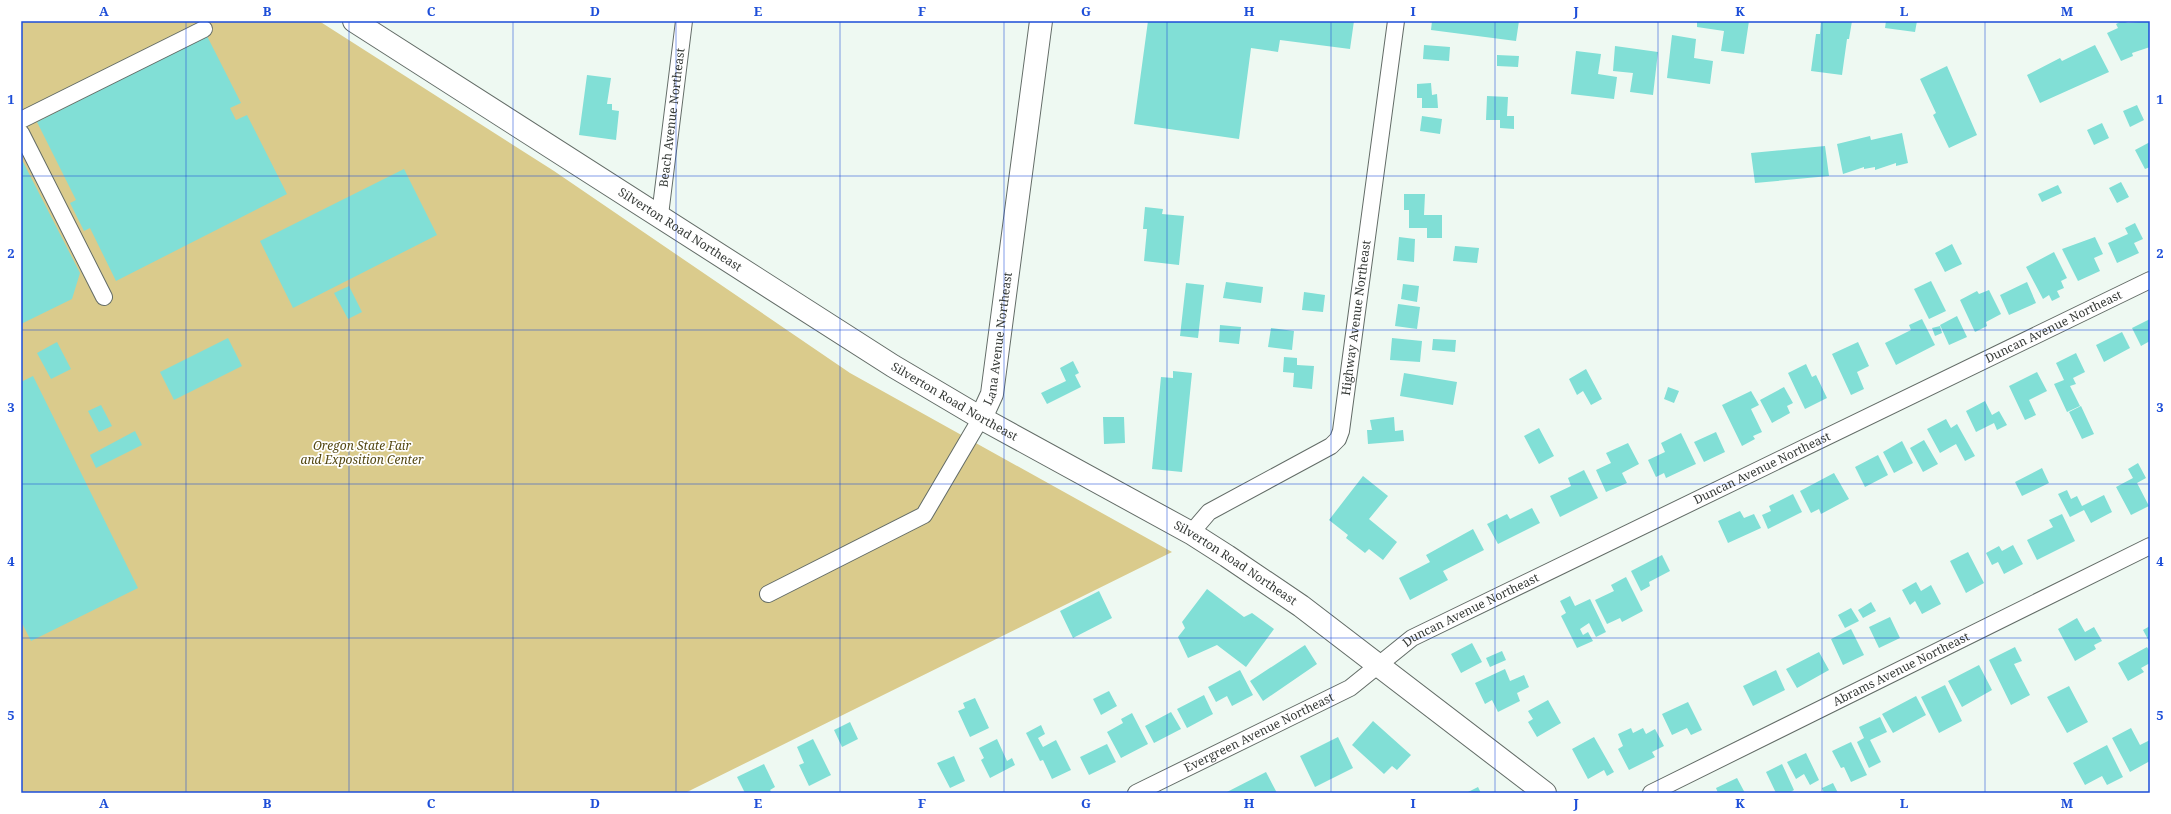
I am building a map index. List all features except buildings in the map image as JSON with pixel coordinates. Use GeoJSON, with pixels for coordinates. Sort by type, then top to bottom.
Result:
{"type":"FeatureCollection","features":[{"type":"Feature","properties":{"kind":"main road","name":"Silverton Road Northeast"},"geometry":{"type":"LineString","coordinates":[[354,21],[660,215],[893,366],[981,418],[1191,533],[1301,606],[1545,793]]}},
{"type":"Feature","properties":{"kind":"main road","name":"Lana Avenue Northeast"},"geometry":{"type":"LineString","coordinates":[[981,418],[992,394],[1041,21]]}},
{"type":"Feature","properties":{"kind":"street","name":"Beach Avenue Northeast"},"geometry":{"type":"LineString","coordinates":[[660,215],[684,21]]}},
{"type":"Feature","properties":{"kind":"street","name":"Highway Avenue Northeast"},"geometry":{"type":"LineString","coordinates":[[1191,533],[1209,512],[1331,446],[1338,440],[1341,431],[1396,21]]}},
{"type":"Feature","properties":{"kind":"street"},"geometry":{"type":"LineString","coordinates":[[21,120],[204,29]]}},
{"type":"Feature","properties":{"kind":"street"},"geometry":{"type":"LineString","coordinates":[[21,133],[104,297]]}},
{"type":"Feature","properties":{"kind":"street","name":"Duncan Avenue Northeast"},"geometry":{"type":"LineString","coordinates":[[1379,665],[1412,638],[2150,280]]}},
{"type":"Feature","properties":{"kind":"street","name":"Lana Avenue Northeast"},"geometry":{"type":"LineString","coordinates":[[768,594],[924,515],[981,418]]}},
{"type":"Feature","properties":{"kind":"street","name":"Abrams Avenue Northeast"},"geometry":{"type":"LineString","coordinates":[[1651,793],[2150,546]]}},
{"type":"Feature","properties":{"kind":"street","name":"Evergreen Avenue Northeast"},"geometry":{"type":"LineString","coordinates":[[1136,793],[1350,688],[1379,665]]}},
{"type":"Feature","properties":{"kind":"green space","name":"Oregon State Fair and Exposition Center"},"geometry":{"type":"Polygon","coordinates":[[[21,21],[319,21],[554,171],[850,373],[1172,552],[685,793],[21,793],[21,21]]]}}]}
